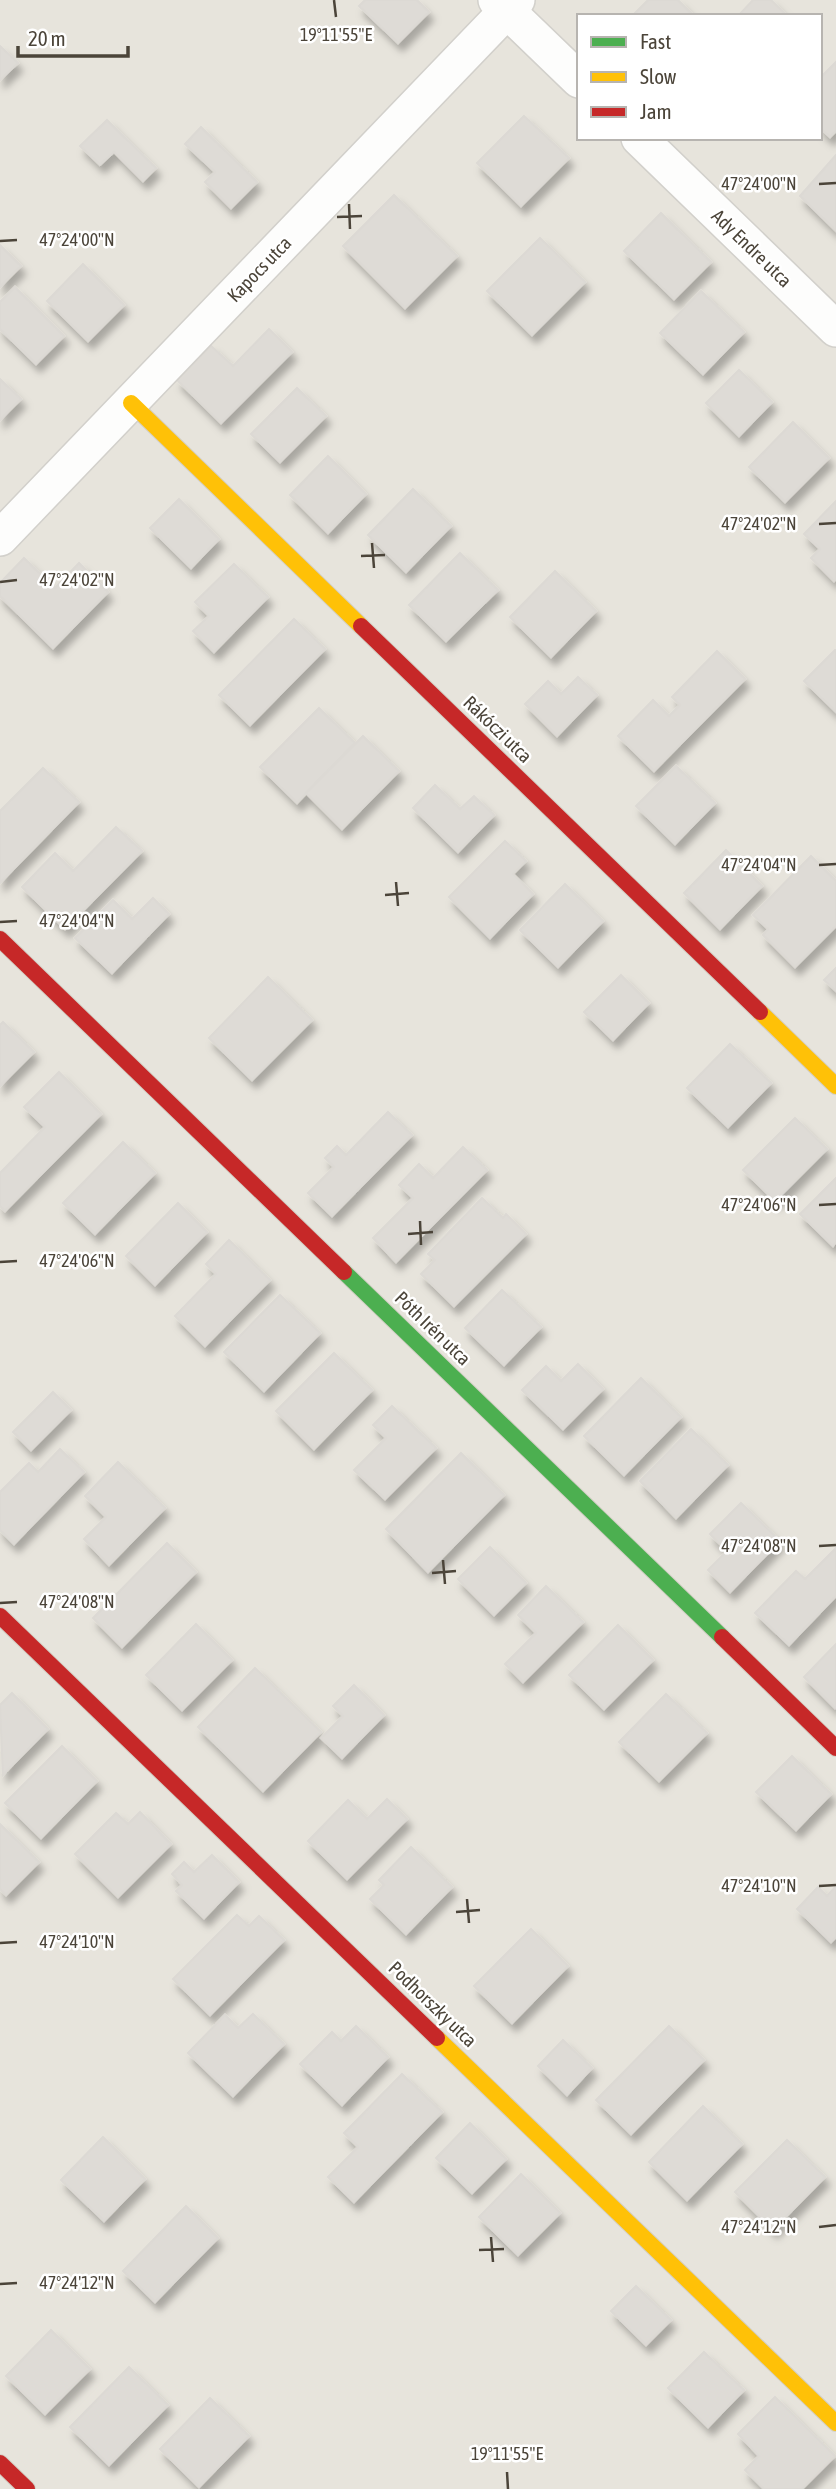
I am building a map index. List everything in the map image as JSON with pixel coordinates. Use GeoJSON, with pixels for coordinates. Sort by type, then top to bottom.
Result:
{"type":"FeatureCollection","features":[{"type":"Feature","properties":{"kind":"street"},"geometry":{"type":"LineString","coordinates":[[507,4],[577,78]]}},
{"type":"Feature","properties":{"kind":"street","name":"Kapocs utca"},"geometry":{"type":"LineString","coordinates":[[0,538],[507,4]]}},
{"type":"Feature","properties":{"kind":"street","name":"Ady Endre utca"},"geometry":{"type":"LineString","coordinates":[[641,140],[836,329]]}},
{"type":"Feature","properties":{"kind":"street","name":"Rákóczi utca"},"geometry":{"type":"LineString","coordinates":[[131,403],[836,1086]]}},
{"type":"Feature","properties":{"kind":"street","name":"Póth Irén utca"},"geometry":{"type":"LineString","coordinates":[[0,939],[836,1748]]}},
{"type":"Feature","properties":{"kind":"street","name":"Podhorszky utca"},"geometry":{"type":"LineString","coordinates":[[0,1616],[836,2423]]}},
{"type":"Feature","properties":{"kind":"street"},"geometry":{"type":"LineString","coordinates":[[0,2463],[27,2489]]}},
{"type":"Feature","properties":{"kind":"shaded area"},"geometry":{"type":"Polygon","coordinates":[[[0,0],[836,0],[836,2489],[0,2489],[0,0]]]}},
{"type":"Feature","properties":{"kind":"building"},"geometry":{"type":"Polygon","coordinates":[[[365,0],[417,0],[429,12],[398,43],[359,6],[365,0]]]}},
{"type":"Feature","properties":{"kind":"building"},"geometry":{"type":"Polygon","coordinates":[[[648,0],[678,0],[692,14],[634,14],[648,0]]]}},
{"type":"Feature","properties":{"kind":"building"},"geometry":{"type":"Polygon","coordinates":[[[753,0],[771,0],[785,14],[740,14],[753,0]]]}},
{"type":"Feature","properties":{"kind":"building"},"geometry":{"type":"Polygon","coordinates":[[[0,46],[18,63],[0,80],[0,46]]]}},
{"type":"Feature","properties":{"kind":"building"},"geometry":{"type":"Polygon","coordinates":[[[836,62],[836,131],[830,137],[822,130],[822,76],[836,62]]]}},
{"type":"Feature","properties":{"kind":"building"},"geometry":{"type":"Polygon","coordinates":[[[524,116],[569,158],[521,206],[477,163],[524,116]]]}},
{"type":"Feature","properties":{"kind":"building"},"geometry":{"type":"Polygon","coordinates":[[[107,120],[156,168],[143,181],[114,152],[100,165],[80,146],[107,120]]]}},
{"type":"Feature","properties":{"kind":"building"},"geometry":{"type":"Polygon","coordinates":[[[201,127],[257,182],[231,208],[205,182],[215,172],[185,144],[201,127]]]}},
{"type":"Feature","properties":{"kind":"building"},"geometry":{"type":"Polygon","coordinates":[[[836,155],[836,231],[800,196],[836,155]]]}},
{"type":"Feature","properties":{"kind":"building"},"geometry":{"type":"Polygon","coordinates":[[[394,195],[457,256],[405,308],[343,246],[394,195]]]}},
{"type":"Feature","properties":{"kind":"building"},"geometry":{"type":"Polygon","coordinates":[[[661,213],[711,262],[674,299],[624,251],[661,213]]]}},
{"type":"Feature","properties":{"kind":"building"},"geometry":{"type":"Polygon","coordinates":[[[540,238],[585,282],[532,335],[487,291],[540,238]]]}},
{"type":"Feature","properties":{"kind":"building"},"geometry":{"type":"Polygon","coordinates":[[[0,245],[21,266],[0,287],[0,245]]]}},
{"type":"Feature","properties":{"kind":"building"},"geometry":{"type":"Polygon","coordinates":[[[83,264],[124,305],[88,341],[47,301],[83,264]]]}},
{"type":"Feature","properties":{"kind":"building"},"geometry":{"type":"Polygon","coordinates":[[[15,287],[64,336],[36,364],[0,329],[0,302],[15,287]]]}},
{"type":"Feature","properties":{"kind":"building"},"geometry":{"type":"Polygon","coordinates":[[[701,291],[744,332],[703,374],[660,333],[701,291]]]}},
{"type":"Feature","properties":{"kind":"building"},"geometry":{"type":"Polygon","coordinates":[[[269,329],[292,352],[221,423],[177,380],[211,346],[233,366],[269,329]]]}},
{"type":"Feature","properties":{"kind":"building"},"geometry":{"type":"Polygon","coordinates":[[[739,370],[772,402],[739,436],[706,403],[739,370]]]}},
{"type":"Feature","properties":{"kind":"building"},"geometry":{"type":"Polygon","coordinates":[[[0,379],[21,399],[0,420],[0,379]]]}},
{"type":"Feature","properties":{"kind":"building"},"geometry":{"type":"Polygon","coordinates":[[[297,388],[326,416],[280,462],[251,434],[297,388]]]}},
{"type":"Feature","properties":{"kind":"building"},"geometry":{"type":"Polygon","coordinates":[[[793,422],[829,458],[785,502],[749,467],[793,422]]]}},
{"type":"Feature","properties":{"kind":"building"},"geometry":{"type":"Polygon","coordinates":[[[328,456],[366,494],[328,533],[290,495],[328,456]]]}},
{"type":"Feature","properties":{"kind":"building"},"geometry":{"type":"Polygon","coordinates":[[[413,489],[451,526],[406,572],[368,535],[413,489]]]}},
{"type":"Feature","properties":{"kind":"building"},"geometry":{"type":"Polygon","coordinates":[[[179,499],[219,539],[191,568],[150,528],[179,499]]]}},
{"type":"Feature","properties":{"kind":"building"},"geometry":{"type":"Polygon","coordinates":[[[836,501],[834,581],[811,558],[820,549],[804,534],[836,501]]]}},
{"type":"Feature","properties":{"kind":"building"},"geometry":{"type":"Polygon","coordinates":[[[460,553],[498,590],[446,641],[409,605],[460,553]]]}},
{"type":"Feature","properties":{"kind":"building"},"geometry":{"type":"Polygon","coordinates":[[[24,558],[55,588],[79,563],[108,592],[53,648],[0,596],[0,583],[24,558]]]}},
{"type":"Feature","properties":{"kind":"building"},"geometry":{"type":"Polygon","coordinates":[[[234,564],[268,597],[214,652],[193,631],[209,616],[195,602],[234,564]]]}},
{"type":"Feature","properties":{"kind":"building"},"geometry":{"type":"Polygon","coordinates":[[[555,571],[596,611],[551,657],[510,617],[555,571]]]}},
{"type":"Feature","properties":{"kind":"building"},"geometry":{"type":"Polygon","coordinates":[[[294,619],[325,649],[250,725],[219,695],[294,619]]]}},
{"type":"Feature","properties":{"kind":"building"},"geometry":{"type":"Polygon","coordinates":[[[836,650],[836,712],[804,681],[836,650]]]}},
{"type":"Feature","properties":{"kind":"building"},"geometry":{"type":"Polygon","coordinates":[[[717,651],[745,679],[654,771],[618,736],[653,700],[669,716],[680,705],[672,697],[717,651]]]}},
{"type":"Feature","properties":{"kind":"building"},"geometry":{"type":"Polygon","coordinates":[[[578,677],[597,695],[557,736],[525,704],[548,681],[561,694],[578,677]]]}},
{"type":"Feature","properties":{"kind":"building"},"geometry":{"type":"Polygon","coordinates":[[[319,708],[355,743],[297,803],[260,767],[319,708]]]}},
{"type":"Feature","properties":{"kind":"building"},"geometry":{"type":"Polygon","coordinates":[[[363,736],[399,771],[342,829],[306,793],[363,736]]]}},
{"type":"Feature","properties":{"kind":"building"},"geometry":{"type":"Polygon","coordinates":[[[676,766],[715,803],[675,844],[636,806],[676,766]]]}},
{"type":"Feature","properties":{"kind":"building"},"geometry":{"type":"Polygon","coordinates":[[[43,768],[79,802],[0,883],[0,811],[43,768]]]}},
{"type":"Feature","properties":{"kind":"building"},"geometry":{"type":"Polygon","coordinates":[[[435,785],[460,809],[474,796],[494,815],[458,852],[413,808],[435,785]]]}},
{"type":"Feature","properties":{"kind":"building"},"geometry":{"type":"Polygon","coordinates":[[[116,827],[142,851],[65,929],[22,887],[55,853],[73,871],[116,827]]]}},
{"type":"Feature","properties":{"kind":"building"},"geometry":{"type":"Polygon","coordinates":[[[505,841],[526,861],[513,874],[533,894],[490,938],[449,897],[505,841]]]}},
{"type":"Feature","properties":{"kind":"building"},"geometry":{"type":"Polygon","coordinates":[[[726,850],[762,886],[720,929],[684,893],[726,850]]]}},
{"type":"Feature","properties":{"kind":"building"},"geometry":{"type":"Polygon","coordinates":[[[811,856],[836,881],[836,926],[795,967],[763,935],[768,929],[753,915],[811,856]]]}},
{"type":"Feature","properties":{"kind":"building"},"geometry":{"type":"Polygon","coordinates":[[[565,884],[603,921],[558,967],[520,930],[565,884]]]}},
{"type":"Feature","properties":{"kind":"building"},"geometry":{"type":"Polygon","coordinates":[[[153,898],[169,914],[112,973],[75,938],[113,900],[132,919],[153,898]]]}},
{"type":"Feature","properties":{"kind":"building"},"geometry":{"type":"Polygon","coordinates":[[[836,968],[836,991],[824,980],[836,968]]]}},
{"type":"Feature","properties":{"kind":"building"},"geometry":{"type":"Polygon","coordinates":[[[621,975],[649,1003],[613,1040],[584,1012],[621,975]]]}},
{"type":"Feature","properties":{"kind":"building"},"geometry":{"type":"Polygon","coordinates":[[[268,977],[312,1020],[252,1080],[209,1038],[268,977]]]}},
{"type":"Feature","properties":{"kind":"building"},"geometry":{"type":"Polygon","coordinates":[[[3,1022],[34,1052],[0,1086],[0,1025],[3,1022]]]}},
{"type":"Feature","properties":{"kind":"building"},"geometry":{"type":"Polygon","coordinates":[[[730,1044],[771,1083],[728,1127],[687,1088],[730,1044]]]}},
{"type":"Feature","properties":{"kind":"building"},"geometry":{"type":"Polygon","coordinates":[[[59,1072],[101,1114],[5,1211],[0,1206],[0,1173],[45,1127],[24,1107],[59,1072]]]}},
{"type":"Feature","properties":{"kind":"building"},"geometry":{"type":"Polygon","coordinates":[[[388,1112],[412,1135],[332,1216],[308,1193],[334,1167],[325,1158],[337,1146],[346,1155],[388,1112]]]}},
{"type":"Feature","properties":{"kind":"building"},"geometry":{"type":"Polygon","coordinates":[[[795,1118],[827,1149],[775,1201],[743,1170],[795,1118]]]}},
{"type":"Feature","properties":{"kind":"building"},"geometry":{"type":"Polygon","coordinates":[[[123,1142],[155,1173],[95,1234],[63,1203],[123,1142]]]}},
{"type":"Feature","properties":{"kind":"building"},"geometry":{"type":"Polygon","coordinates":[[[463,1147],[487,1170],[396,1262],[373,1238],[413,1198],[399,1185],[419,1164],[433,1178],[463,1147]]]}},
{"type":"Feature","properties":{"kind":"building"},"geometry":{"type":"Polygon","coordinates":[[[836,1178],[836,1242],[833,1246],[800,1214],[836,1178]]]}},
{"type":"Feature","properties":{"kind":"building"},"geometry":{"type":"Polygon","coordinates":[[[482,1198],[503,1218],[506,1214],[526,1234],[454,1306],[421,1274],[435,1260],[428,1254],[482,1198]]]}},
{"type":"Feature","properties":{"kind":"building"},"geometry":{"type":"Polygon","coordinates":[[[178,1203],[207,1232],[155,1285],[126,1256],[178,1203]]]}},
{"type":"Feature","properties":{"kind":"building"},"geometry":{"type":"Polygon","coordinates":[[[229,1240],[270,1280],[205,1346],[175,1316],[216,1274],[206,1264],[229,1240]]]}},
{"type":"Feature","properties":{"kind":"building"},"geometry":{"type":"Polygon","coordinates":[[[502,1290],[541,1327],[504,1365],[465,1328],[502,1290]]]}},
{"type":"Feature","properties":{"kind":"building"},"geometry":{"type":"Polygon","coordinates":[[[280,1295],[320,1333],[264,1391],[224,1352],[280,1295]]]}},
{"type":"Feature","properties":{"kind":"building"},"geometry":{"type":"Polygon","coordinates":[[[334,1353],[372,1390],[314,1449],[276,1411],[334,1353]]]}},
{"type":"Feature","properties":{"kind":"building"},"geometry":{"type":"Polygon","coordinates":[[[578,1364],[603,1389],[563,1429],[522,1390],[546,1366],[561,1381],[578,1364]]]}},
{"type":"Feature","properties":{"kind":"building"},"geometry":{"type":"Polygon","coordinates":[[[641,1378],[681,1417],[624,1475],[584,1436],[641,1378]]]}},
{"type":"Feature","properties":{"kind":"building"},"geometry":{"type":"Polygon","coordinates":[[[53,1392],[71,1410],[31,1450],[13,1432],[53,1392]]]}},
{"type":"Feature","properties":{"kind":"building"},"geometry":{"type":"Polygon","coordinates":[[[392,1406],[436,1448],[385,1499],[354,1470],[386,1438],[373,1425],[392,1406]]]}},
{"type":"Feature","properties":{"kind":"building"},"geometry":{"type":"Polygon","coordinates":[[[691,1429],[728,1465],[676,1518],[640,1481],[691,1429]]]}},
{"type":"Feature","properties":{"kind":"building"},"geometry":{"type":"Polygon","coordinates":[[[60,1449],[84,1472],[14,1544],[0,1530],[0,1492],[29,1463],[38,1472],[60,1449]]]}},
{"type":"Feature","properties":{"kind":"building"},"geometry":{"type":"Polygon","coordinates":[[[461,1453],[504,1495],[428,1572],[386,1529],[461,1453]]]}},
{"type":"Feature","properties":{"kind":"building"},"geometry":{"type":"Polygon","coordinates":[[[118,1462],[165,1508],[109,1565],[84,1539],[106,1517],[85,1496],[118,1462]]]}},
{"type":"Feature","properties":{"kind":"building"},"geometry":{"type":"Polygon","coordinates":[[[741,1503],[780,1541],[730,1592],[708,1570],[727,1551],[710,1534],[741,1503]]]}},
{"type":"Feature","properties":{"kind":"building"},"geometry":{"type":"Polygon","coordinates":[[[167,1543],[196,1572],[122,1647],[93,1618],[167,1543]]]}},
{"type":"Feature","properties":{"kind":"building"},"geometry":{"type":"Polygon","coordinates":[[[490,1547],[526,1583],[494,1615],[458,1579],[490,1547]]]}},
{"type":"Feature","properties":{"kind":"building"},"geometry":{"type":"Polygon","coordinates":[[[836,1548],[836,1596],[789,1645],[755,1613],[796,1571],[805,1579],[836,1548]]]}},
{"type":"Feature","properties":{"kind":"building"},"geometry":{"type":"Polygon","coordinates":[[[546,1586],[583,1622],[523,1682],[505,1664],[536,1633],[518,1615],[546,1586]]]}},
{"type":"Feature","properties":{"kind":"building"},"geometry":{"type":"Polygon","coordinates":[[[196,1624],[232,1660],[182,1710],[146,1675],[196,1624]]]}},
{"type":"Feature","properties":{"kind":"building"},"geometry":{"type":"Polygon","coordinates":[[[618,1625],[653,1660],[604,1709],[569,1675],[618,1625]]]}},
{"type":"Feature","properties":{"kind":"building"},"geometry":{"type":"Polygon","coordinates":[[[836,1644],[836,1707],[835,1708],[804,1677],[836,1644]]]}},
{"type":"Feature","properties":{"kind":"building"},"geometry":{"type":"Polygon","coordinates":[[[255,1668],[321,1732],[263,1791],[198,1727],[255,1668]]]}},
{"type":"Feature","properties":{"kind":"building"},"geometry":{"type":"Polygon","coordinates":[[[354,1685],[384,1715],[342,1758],[321,1738],[343,1716],[333,1706],[354,1685]]]}},
{"type":"Feature","properties":{"kind":"building"},"geometry":{"type":"Polygon","coordinates":[[[12,1693],[48,1729],[3,1775],[0,1705],[12,1693]]]}},
{"type":"Feature","properties":{"kind":"building"},"geometry":{"type":"Polygon","coordinates":[[[666,1694],[707,1733],[659,1781],[619,1742],[666,1694]]]}},
{"type":"Feature","properties":{"kind":"building"},"geometry":{"type":"Polygon","coordinates":[[[62,1746],[97,1781],[41,1838],[5,1803],[62,1746]]]}},
{"type":"Feature","properties":{"kind":"building"},"geometry":{"type":"Polygon","coordinates":[[[792,1756],[831,1794],[796,1830],[756,1792],[792,1756]]]}},
{"type":"Feature","properties":{"kind":"building"},"geometry":{"type":"Polygon","coordinates":[[[387,1799],[407,1819],[347,1879],[308,1841],[348,1800],[367,1819],[387,1799]]]}},
{"type":"Feature","properties":{"kind":"building"},"geometry":{"type":"Polygon","coordinates":[[[140,1812],[171,1844],[118,1897],[75,1854],[116,1813],[128,1824],[140,1812]]]}},
{"type":"Feature","properties":{"kind":"building"},"geometry":{"type":"Polygon","coordinates":[[[0,1824],[39,1862],[6,1895],[0,1889],[0,1824]]]}},
{"type":"Feature","properties":{"kind":"building"},"geometry":{"type":"Polygon","coordinates":[[[411,1847],[452,1887],[406,1934],[370,1899],[384,1885],[379,1880],[411,1847]]]}},
{"type":"Feature","properties":{"kind":"building"},"geometry":{"type":"Polygon","coordinates":[[[212,1855],[239,1882],[204,1918],[176,1891],[182,1885],[172,1874],[184,1862],[194,1872],[212,1855]]]}},
{"type":"Feature","properties":{"kind":"building"},"geometry":{"type":"Polygon","coordinates":[[[836,1886],[836,1937],[831,1942],[797,1909],[818,1887],[827,1896],[836,1886]]]}},
{"type":"Feature","properties":{"kind":"building"},"geometry":{"type":"Polygon","coordinates":[[[237,1915],[249,1926],[259,1916],[284,1940],[210,2015],[173,1979],[237,1915]]]}},
{"type":"Feature","properties":{"kind":"building"},"geometry":{"type":"Polygon","coordinates":[[[531,1929],[568,1966],[512,2023],[474,1986],[531,1929]]]}},
{"type":"Feature","properties":{"kind":"building"},"geometry":{"type":"Polygon","coordinates":[[[253,2014],[284,2044],[233,2096],[188,2053],[225,2015],[238,2028],[253,2014]]]}},
{"type":"Feature","properties":{"kind":"building"},"geometry":{"type":"Polygon","coordinates":[[[356,2026],[388,2057],[342,2105],[300,2064],[332,2032],[341,2041],[356,2026]]]}},
{"type":"Feature","properties":{"kind":"building"},"geometry":{"type":"Polygon","coordinates":[[[669,2026],[704,2060],[631,2134],[596,2100],[669,2026]]]}},
{"type":"Feature","properties":{"kind":"building"},"geometry":{"type":"Polygon","coordinates":[[[563,2040],[592,2068],[567,2095],[538,2066],[563,2040]]]}},
{"type":"Feature","properties":{"kind":"building"},"geometry":{"type":"Polygon","coordinates":[[[402,2074],[442,2112],[354,2202],[328,2177],[358,2147],[344,2133],[402,2074]]]}},
{"type":"Feature","properties":{"kind":"building"},"geometry":{"type":"Polygon","coordinates":[[[703,2106],[742,2144],[687,2200],[649,2162],[703,2106]]]}},
{"type":"Feature","properties":{"kind":"building"},"geometry":{"type":"Polygon","coordinates":[[[470,2123],[506,2159],[472,2193],[436,2158],[470,2123]]]}},
{"type":"Feature","properties":{"kind":"building"},"geometry":{"type":"Polygon","coordinates":[[[103,2137],[145,2179],[104,2221],[61,2180],[103,2137]]]}},
{"type":"Feature","properties":{"kind":"building"},"geometry":{"type":"Polygon","coordinates":[[[787,2140],[825,2177],[773,2230],[735,2192],[787,2140]]]}},
{"type":"Feature","properties":{"kind":"building"},"geometry":{"type":"Polygon","coordinates":[[[521,2174],[560,2213],[518,2255],[479,2217],[521,2174]]]}},
{"type":"Feature","properties":{"kind":"building"},"geometry":{"type":"Polygon","coordinates":[[[186,2206],[218,2238],[155,2302],[123,2271],[186,2206]]]}},
{"type":"Feature","properties":{"kind":"building"},"geometry":{"type":"Polygon","coordinates":[[[636,2286],[671,2320],[646,2345],[611,2311],[636,2286]]]}},
{"type":"Feature","properties":{"kind":"building"},"geometry":{"type":"Polygon","coordinates":[[[51,2330],[90,2369],[45,2414],[6,2376],[51,2330]]]}},
{"type":"Feature","properties":{"kind":"building"},"geometry":{"type":"Polygon","coordinates":[[[704,2352],[744,2390],[708,2427],[668,2388],[704,2352]]]}},
{"type":"Feature","properties":{"kind":"building"},"geometry":{"type":"Polygon","coordinates":[[[129,2367],[168,2405],[109,2465],[70,2427],[129,2367]]]}},
{"type":"Feature","properties":{"kind":"building"},"geometry":{"type":"Polygon","coordinates":[[[775,2397],[835,2456],[802,2489],[764,2489],[745,2470],[759,2456],[738,2434],[775,2397]]]}},
{"type":"Feature","properties":{"kind":"building"},"geometry":{"type":"Polygon","coordinates":[[[210,2398],[249,2436],[199,2487],[160,2449],[210,2398]]]}},
{"type":"Feature","properties":{"kind":"traffic: fast"},"geometry":{"type":"LineString","coordinates":[[344,1272],[722,1637]]}},
{"type":"Feature","properties":{"kind":"traffic: slow"},"geometry":{"type":"LineString","coordinates":[[131,403],[361,626]]}},
{"type":"Feature","properties":{"kind":"traffic: slow"},"geometry":{"type":"LineString","coordinates":[[760,1012],[836,1086]]}},
{"type":"Feature","properties":{"kind":"traffic: slow"},"geometry":{"type":"LineString","coordinates":[[437,2038],[836,2423]]}},
{"type":"Feature","properties":{"kind":"traffic: jam"},"geometry":{"type":"LineString","coordinates":[[361,626],[760,1012]]}},
{"type":"Feature","properties":{"kind":"traffic: jam"},"geometry":{"type":"LineString","coordinates":[[0,939],[344,1272]]}},
{"type":"Feature","properties":{"kind":"traffic: jam"},"geometry":{"type":"LineString","coordinates":[[0,1616],[437,2038]]}},
{"type":"Feature","properties":{"kind":"traffic: jam"},"geometry":{"type":"LineString","coordinates":[[722,1637],[836,1748]]}},
{"type":"Feature","properties":{"kind":"traffic: jam"},"geometry":{"type":"LineString","coordinates":[[0,2463],[27,2489]]}}]}
